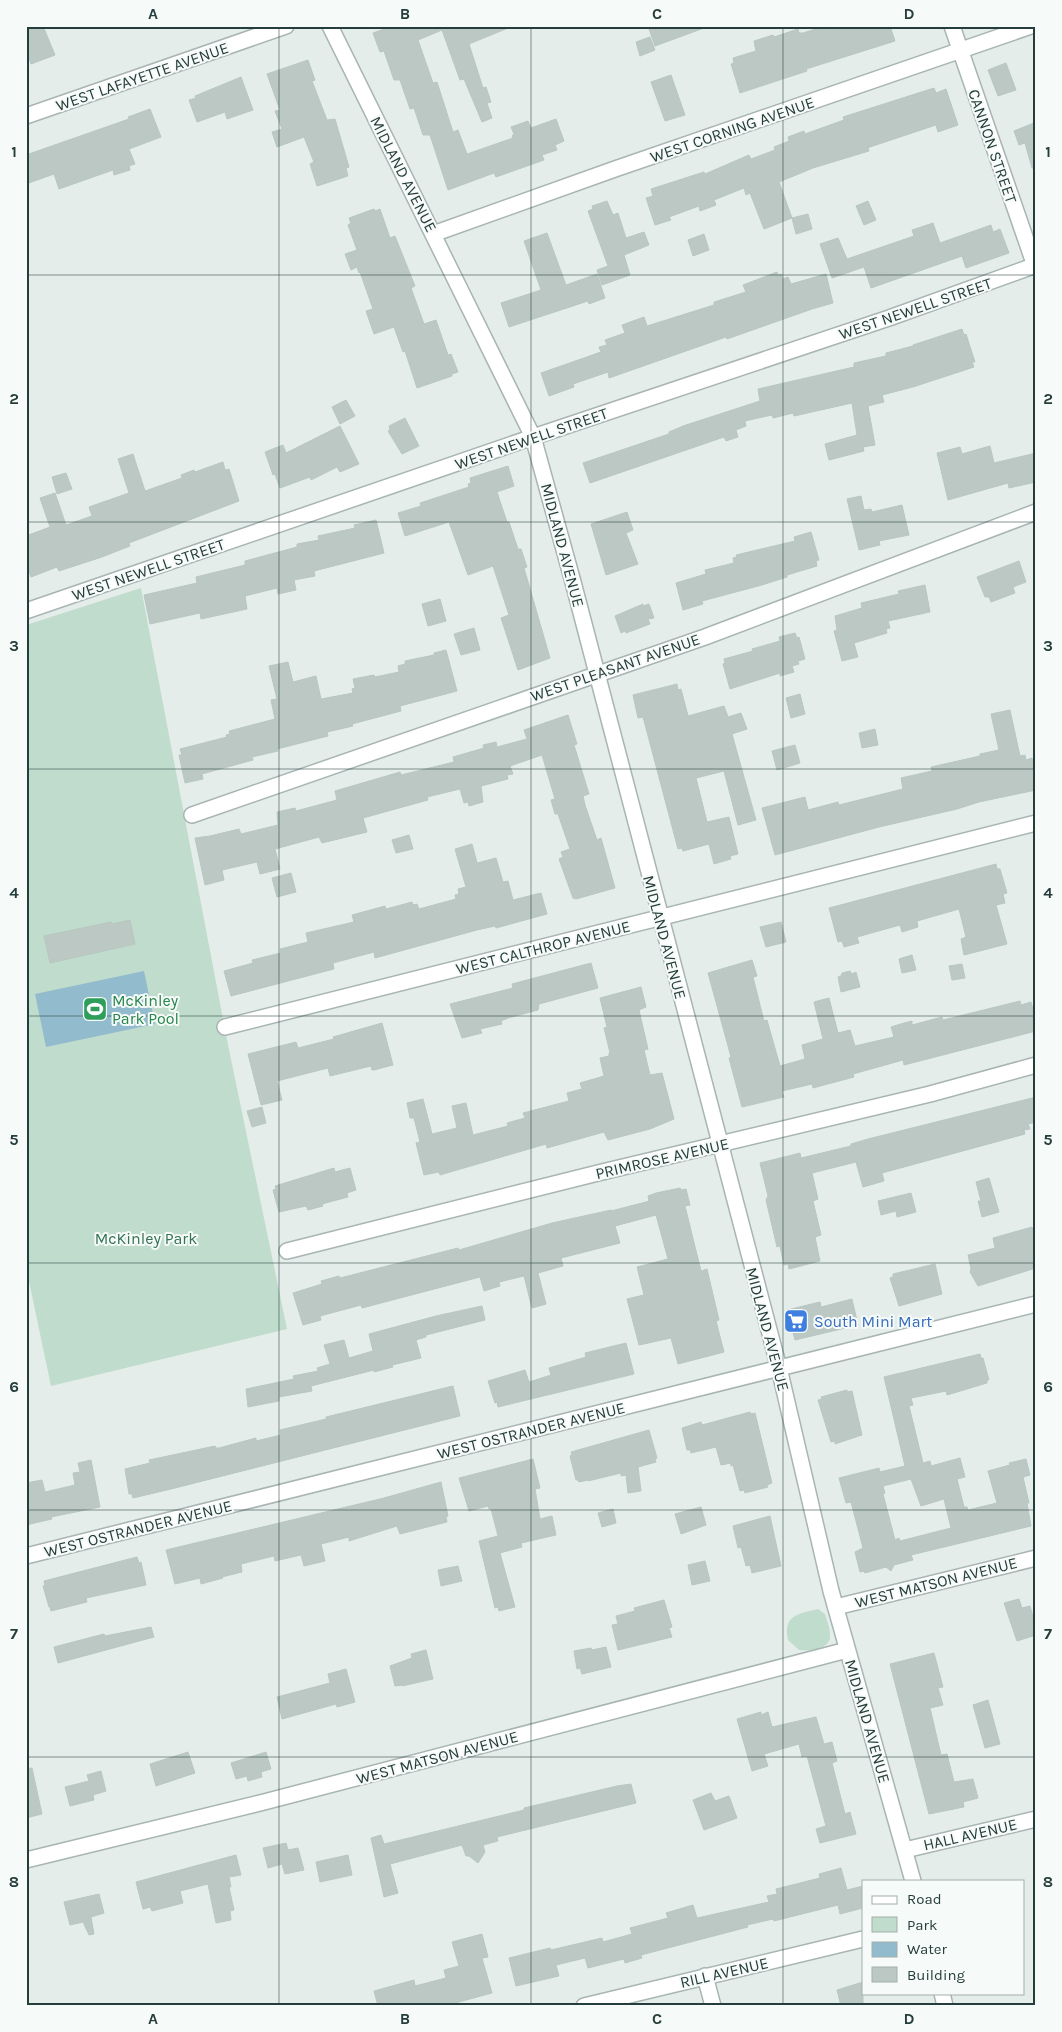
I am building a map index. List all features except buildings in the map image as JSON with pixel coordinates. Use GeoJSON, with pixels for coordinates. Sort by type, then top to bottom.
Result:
{"type":"FeatureCollection","features":[{"type":"Feature","properties":{"kind":"street","name":"WEST LAFAYETTE AVENUE"},"geometry":{"type":"LineString","coordinates":[[26,116],[286,26]]}},
{"type":"Feature","properties":{"kind":"street","name":"MIDLAND AVENUE"},"geometry":{"type":"LineString","coordinates":[[330,26],[533,437],[779,1368],[836,1607],[913,1880]]}},
{"type":"Feature","properties":{"kind":"street","name":"CANNON STREET"},"geometry":{"type":"LineString","coordinates":[[952,26],[1035,265]]}},
{"type":"Feature","properties":{"kind":"street","name":"WEST CORNING AVENUE"},"geometry":{"type":"LineString","coordinates":[[434,234],[616,169],[1032,26]]}},
{"type":"Feature","properties":{"kind":"street","name":"WEST NEWELL STREET"},"geometry":{"type":"LineString","coordinates":[[26,611],[533,437],[888,318],[1035,265]]}},
{"type":"Feature","properties":{"kind":"street","name":"WEST PLEASANT AVENUE"},"geometry":{"type":"LineString","coordinates":[[192,815],[705,636],[1036,512]]}},
{"type":"Feature","properties":{"kind":"street","name":"WEST CALTHROP AVENUE"},"geometry":{"type":"LineString","coordinates":[[225,1027],[1036,823]]}},
{"type":"Feature","properties":{"kind":"street","name":"PRIMROSE AVENUE"},"geometry":{"type":"LineString","coordinates":[[287,1251],[602,1172],[930,1094],[1036,1066]]}},
{"type":"Feature","properties":{"kind":"street","name":"WEST OSTRANDER AVENUE"},"geometry":{"type":"LineString","coordinates":[[26,1556],[1036,1304]]}},
{"type":"Feature","properties":{"kind":"street","name":"WEST MATSON AVENUE"},"geometry":{"type":"LineString","coordinates":[[836,1607],[1036,1558]]}},
{"type":"Feature","properties":{"kind":"street","name":"WEST MATSON AVENUE"},"geometry":{"type":"LineString","coordinates":[[26,1860],[264,1802],[848,1650]]}},
{"type":"Feature","properties":{"kind":"street","name":"HALL AVENUE"},"geometry":{"type":"LineString","coordinates":[[905,1850],[1036,1819]]}},
{"type":"Feature","properties":{"kind":"street","name":"RILL AVENUE"},"geometry":{"type":"LineString","coordinates":[[584,2006],[862,1939]]}},
{"type":"Feature","properties":{"kind":"street"},"geometry":{"type":"LineString","coordinates":[[705,1976],[712,2006]]}},
{"type":"Feature","properties":{"kind":"green space","name":"McKinley Park"},"geometry":{"type":"Polygon","coordinates":[[[141,588],[227,1040],[287,1329],[51,1386],[26,1267],[26,625],[141,588]]]}},
{"type":"Feature","properties":{"kind":"green space"},"geometry":{"type":"Polygon","coordinates":[[[818,1609],[825,1614],[830,1638],[826,1645],[817,1649],[799,1650],[788,1640],[788,1625],[798,1614],[818,1609]]]}},
{"type":"Feature","properties":{"kind":"water","name":"McKinley Park Pool"},"geometry":{"type":"Polygon","coordinates":[[[144,971],[155,1024],[46,1047],[35,994],[144,971]]]}},
{"type":"Feature","properties":{"kind":"place","name":"McKinley Park Pool"},"geometry":{"type":"Point","coordinates":[95,1009]}},
{"type":"Feature","properties":{"kind":"place","name":"South Mini Mart"},"geometry":{"type":"Point","coordinates":[796,1321]}}]}
